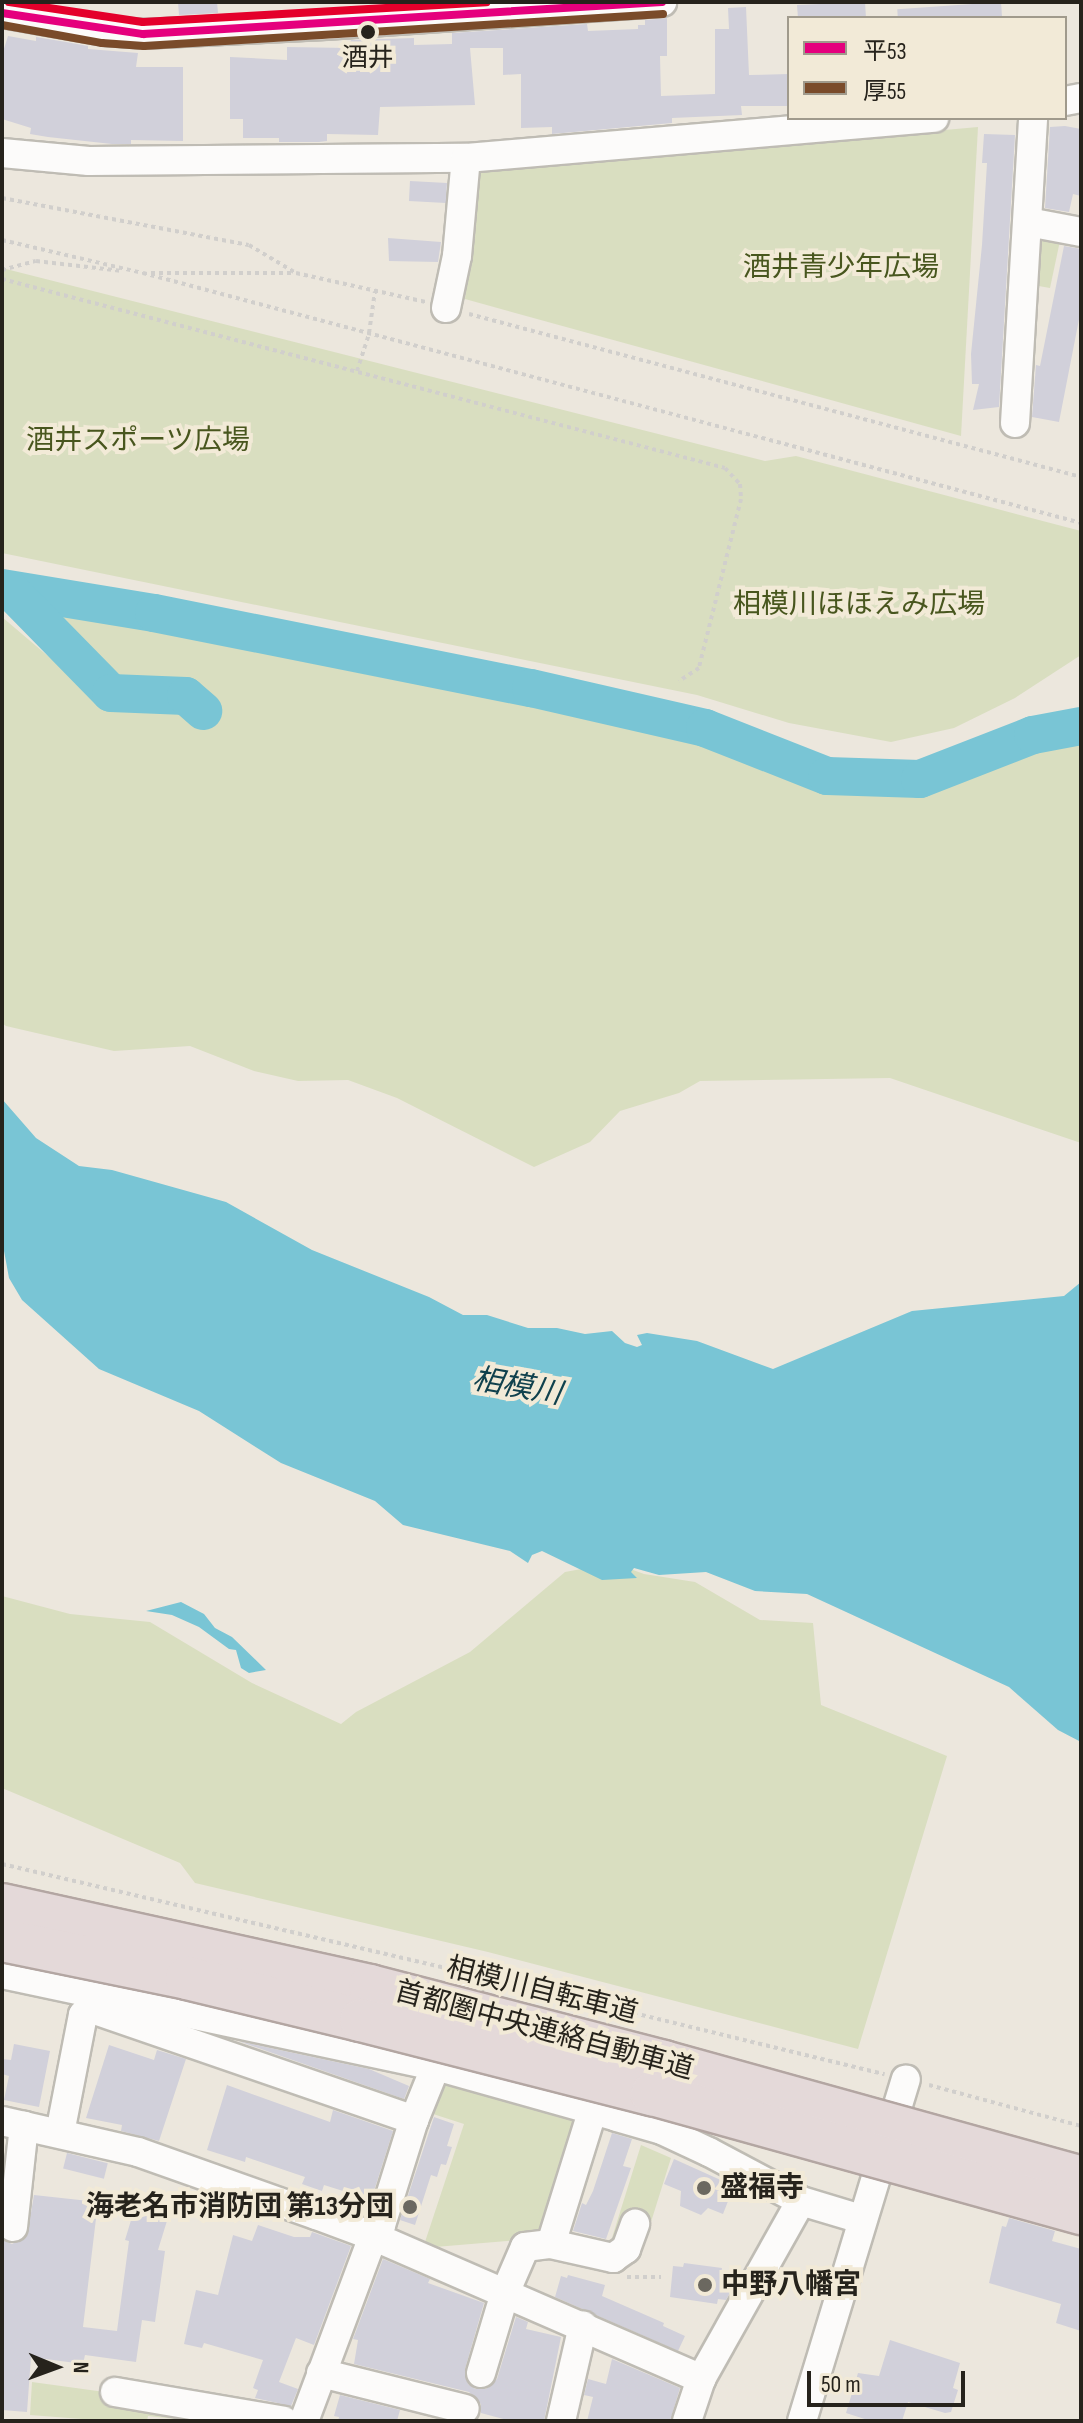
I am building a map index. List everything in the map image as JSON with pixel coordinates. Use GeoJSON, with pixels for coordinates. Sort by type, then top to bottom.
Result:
{"type":"FeatureCollection","features":[{"type":"Feature","properties":{"kind":"highway","name":"首都圏中央連絡自動車道"},"geometry":{"type":"LineString","coordinates":[[2,1905],[370,1986],[664,2062],[1081,2178]]}},
{"type":"Feature","properties":{"kind":"highway","name":"首都圏中央連絡自動車道"},"geometry":{"type":"LineString","coordinates":[[2,1940],[187,1978],[376,2024],[652,2094],[1081,2213]]}},
{"type":"Feature","properties":{"kind":"street"},"geometry":{"type":"LineString","coordinates":[[2,13],[104,31],[143,34],[325,14],[662,2]]}},
{"type":"Feature","properties":{"kind":"street"},"geometry":{"type":"LineString","coordinates":[[2,153],[89,161],[466,158],[911,120]]}},
{"type":"Feature","properties":{"kind":"street"},"geometry":{"type":"LineString","coordinates":[[1015,423],[1033,120]]}},
{"type":"Feature","properties":{"kind":"street"},"geometry":{"type":"LineString","coordinates":[[446,308],[457,256],[466,158]]}},
{"type":"Feature","properties":{"kind":"street"},"geometry":{"type":"LineString","coordinates":[[1028,222],[1081,232]]}},
{"type":"Feature","properties":{"kind":"street"},"geometry":{"type":"LineString","coordinates":[[2,1974],[436,2066],[662,2130],[755,2174],[801,2201],[861,2219]]}},
{"type":"Feature","properties":{"kind":"street"},"geometry":{"type":"LineString","coordinates":[[304,2421],[375,2237],[414,2120],[473,1974]]}},
{"type":"Feature","properties":{"kind":"street"},"geometry":{"type":"LineString","coordinates":[[60,2133],[83,2015],[89,2008],[414,2120]]}},
{"type":"Feature","properties":{"kind":"street"},"geometry":{"type":"LineString","coordinates":[[802,2421],[906,2079]]}},
{"type":"Feature","properties":{"kind":"street"},"geometry":{"type":"LineString","coordinates":[[551,2244],[592,2112]]}},
{"type":"Feature","properties":{"kind":"street"},"geometry":{"type":"LineString","coordinates":[[13,2227],[13,2124],[138,2152],[375,2237],[701,2379]]}},
{"type":"Feature","properties":{"kind":"street"},"geometry":{"type":"LineString","coordinates":[[687,2421],[701,2379],[801,2201]]}},
{"type":"Feature","properties":{"kind":"street"},"geometry":{"type":"LineString","coordinates":[[481,2373],[505,2293],[525,2247],[551,2244],[613,2258],[626,2249],[635,2224]]}},
{"type":"Feature","properties":{"kind":"street"},"geometry":{"type":"LineString","coordinates":[[561,2421],[583,2326]]}},
{"type":"Feature","properties":{"kind":"street"},"geometry":{"type":"LineString","coordinates":[[321,2373],[465,2409]]}},
{"type":"Feature","properties":{"kind":"street"},"geometry":{"type":"LineString","coordinates":[[115,2392],[216,2415],[284,2421]]}},
{"type":"Feature","properties":{"kind":"path"},"geometry":{"type":"LineString","coordinates":[[2,198],[249,245],[296,273]]}},
{"type":"Feature","properties":{"kind":"path"},"geometry":{"type":"LineString","coordinates":[[2,240],[143,273],[1081,523]]}},
{"type":"Feature","properties":{"kind":"path"},"geometry":{"type":"LineString","coordinates":[[2,270],[36,261],[143,273],[296,273],[446,308],[1081,477]]}},
{"type":"Feature","properties":{"kind":"path"},"geometry":{"type":"LineString","coordinates":[[2,279],[725,468],[740,484],[741,499],[699,668],[679,681]]}},
{"type":"Feature","properties":{"kind":"path"},"geometry":{"type":"LineString","coordinates":[[357,372],[369,333],[375,291]]}},
{"type":"Feature","properties":{"kind":"path","name":"相模川自転車道"},"geometry":{"type":"LineString","coordinates":[[2,1864],[906,2079],[1081,2126]]}},
{"type":"Feature","properties":{"kind":"green space","name":"酒井青少年広場"},"geometry":{"type":"Polygon","coordinates":[[[978,127],[961,436],[465,299],[478,172],[978,127]]]}},
{"type":"Feature","properties":{"kind":"green space"},"geometry":{"type":"Polygon","coordinates":[[[1061,236],[1050,288],[1033,285],[1036,238],[1061,236]]]}},
{"type":"Feature","properties":{"kind":"green space","name":"酒井スポーツ広場"},"geometry":{"type":"Polygon","coordinates":[[[2,268],[765,461],[796,456],[1081,531],[1081,655],[1015,698],[954,728],[891,742],[789,723],[697,695],[2,553],[2,268]]]}},
{"type":"Feature","properties":{"kind":"green space"},"geometry":{"type":"Polygon","coordinates":[[[64,602],[685,728],[732,739],[769,757],[811,769],[907,766],[936,760],[1019,729],[1037,747],[1070,747],[1081,741],[1081,1143],[890,1078],[700,1081],[679,1093],[620,1111],[590,1142],[534,1167],[397,1098],[348,1080],[298,1081],[254,1071],[190,1046],[114,1051],[6,1026],[2,1023],[2,617],[102,702],[180,701],[203,711],[212,703],[150,683],[125,687],[111,683],[37,607],[64,602]]]}},
{"type":"Feature","properties":{"kind":"green space"},"geometry":{"type":"Polygon","coordinates":[[[614,1563],[644,1574],[695,1582],[760,1620],[813,1623],[821,1705],[947,1756],[858,2049],[488,1952],[195,1883],[180,1863],[2,1788],[2,1596],[70,1614],[150,1622],[252,1683],[341,1724],[356,1712],[470,1652],[565,1572],[614,1563]]]}},
{"type":"Feature","properties":{"kind":"green space"},"geometry":{"type":"Polygon","coordinates":[[[446,2083],[579,2119],[551,2225],[530,2239],[423,2248],[464,2124],[430,2113],[438,2088],[446,2083]]]}},
{"type":"Feature","properties":{"kind":"green space"},"geometry":{"type":"Polygon","coordinates":[[[641,2145],[671,2158],[651,2222],[633,2216],[623,2245],[611,2241],[641,2145]]]}},
{"type":"Feature","properties":{"kind":"green space"},"geometry":{"type":"Polygon","coordinates":[[[32,2382],[112,2393],[194,2414],[194,2421],[148,2416],[147,2421],[108,2421],[30,2415],[32,2382]]]}},
{"type":"Feature","properties":{"kind":"water","name":"相模川"},"geometry":{"type":"Polygon","coordinates":[[[2,1099],[36,1138],[79,1166],[112,1170],[226,1202],[312,1250],[429,1297],[463,1315],[487,1315],[528,1328],[557,1328],[585,1334],[612,1331],[625,1343],[637,1347],[642,1345],[637,1335],[647,1333],[697,1341],[773,1369],[912,1311],[1064,1296],[1081,1282],[1081,1742],[1058,1730],[1009,1687],[807,1594],[755,1591],[706,1572],[659,1575],[634,1568],[631,1572],[637,1578],[602,1580],[542,1551],[532,1555],[528,1563],[510,1551],[403,1525],[375,1501],[281,1463],[199,1411],[99,1369],[22,1300],[9,1278],[2,1240],[2,1099]]]}},
{"type":"Feature","properties":{"kind":"water"},"geometry":{"type":"Polygon","coordinates":[[[181,1602],[204,1614],[215,1628],[232,1637],[266,1670],[249,1673],[241,1668],[236,1650],[229,1649],[199,1627],[172,1615],[146,1611],[181,1602]]]}},
{"type":"Feature","properties":{"kind":"building"},"geometry":{"type":"Polygon","coordinates":[[[178,2],[217,2],[218,13],[179,15],[178,2]]]}},
{"type":"Feature","properties":{"kind":"building"},"geometry":{"type":"Polygon","coordinates":[[[865,2],[866,16],[798,16],[797,5],[865,2]]]}},
{"type":"Feature","properties":{"kind":"building"},"geometry":{"type":"Polygon","coordinates":[[[1001,2],[1002,16],[898,16],[897,9],[1001,2]]]}},
{"type":"Feature","properties":{"kind":"building"},"geometry":{"type":"Polygon","coordinates":[[[746,7],[749,75],[787,74],[787,106],[741,106],[742,115],[672,118],[672,123],[552,134],[552,127],[521,128],[521,74],[503,75],[503,48],[470,48],[475,105],[380,107],[378,135],[327,134],[327,141],[279,142],[279,138],[243,138],[243,119],[230,119],[230,57],[287,60],[287,47],[348,48],[351,40],[414,38],[414,45],[452,44],[452,33],[587,24],[588,31],[638,29],[638,25],[645,25],[645,20],[667,18],[667,56],[660,56],[661,96],[715,94],[715,29],[729,29],[728,8],[746,7]]]}},
{"type":"Feature","properties":{"kind":"building"},"geometry":{"type":"Polygon","coordinates":[[[8,36],[36,41],[36,37],[88,46],[88,49],[138,53],[136,67],[183,67],[183,141],[131,140],[131,144],[112,144],[48,137],[30,134],[31,128],[2,119],[2,55],[8,36]]]}},
{"type":"Feature","properties":{"kind":"building"},"geometry":{"type":"Polygon","coordinates":[[[1050,127],[1081,129],[1081,196],[1073,194],[1069,212],[1045,208],[1050,127]]]}},
{"type":"Feature","properties":{"kind":"building"},"geometry":{"type":"Polygon","coordinates":[[[984,134],[1015,135],[999,407],[973,410],[979,384],[972,384],[971,354],[987,163],[982,163],[984,134]]]}},
{"type":"Feature","properties":{"kind":"building"},"geometry":{"type":"Polygon","coordinates":[[[410,181],[447,183],[446,203],[409,201],[410,181]]]}},
{"type":"Feature","properties":{"kind":"building"},"geometry":{"type":"Polygon","coordinates":[[[388,238],[441,242],[438,262],[389,261],[388,238]]]}},
{"type":"Feature","properties":{"kind":"building"},"geometry":{"type":"Polygon","coordinates":[[[1064,246],[1081,249],[1081,309],[1059,422],[1032,417],[1036,365],[1040,366],[1064,246]]]}},
{"type":"Feature","properties":{"kind":"building"},"geometry":{"type":"Polygon","coordinates":[[[238,2041],[369,2069],[409,2086],[404,2099],[238,2041]]]}},
{"type":"Feature","properties":{"kind":"building"},"geometry":{"type":"Polygon","coordinates":[[[14,2044],[50,2051],[39,2107],[4,2100],[9,2076],[2,2074],[2,2059],[11,2060],[14,2044]]]}},
{"type":"Feature","properties":{"kind":"building"},"geometry":{"type":"Polygon","coordinates":[[[109,2045],[154,2060],[157,2050],[186,2059],[159,2141],[121,2131],[122,2125],[86,2118],[109,2045]]]}},
{"type":"Feature","properties":{"kind":"building"},"geometry":{"type":"Polygon","coordinates":[[[227,2085],[330,2122],[333,2110],[393,2131],[366,2216],[351,2210],[356,2195],[324,2185],[322,2191],[302,2184],[305,2177],[246,2157],[245,2162],[207,2150],[227,2085]]]}},
{"type":"Feature","properties":{"kind":"building"},"geometry":{"type":"Polygon","coordinates":[[[434,2117],[454,2124],[447,2146],[452,2147],[446,2165],[441,2164],[437,2177],[431,2175],[415,2225],[400,2220],[434,2117]]]}},
{"type":"Feature","properties":{"kind":"building"},"geometry":{"type":"Polygon","coordinates":[[[612,2133],[632,2139],[623,2166],[631,2168],[606,2239],[573,2231],[582,2203],[586,2205],[593,2191],[612,2133]]]}},
{"type":"Feature","properties":{"kind":"building"},"geometry":{"type":"Polygon","coordinates":[[[67,2153],[108,2163],[104,2179],[63,2169],[67,2153]]]}},
{"type":"Feature","properties":{"kind":"building","name":"盛福寺"},"geometry":{"type":"Polygon","coordinates":[[[674,2159],[734,2186],[723,2214],[708,2208],[701,2215],[680,2206],[681,2191],[664,2184],[674,2159]]]}},
{"type":"Feature","properties":{"kind":"building"},"geometry":{"type":"Polygon","coordinates":[[[34,2195],[98,2202],[83,2327],[117,2331],[129,2241],[125,2240],[135,2207],[170,2211],[158,2250],[165,2251],[155,2322],[142,2320],[136,2362],[85,2355],[83,2364],[31,2357],[27,2412],[2,2410],[2,2240],[12,2244],[27,2236],[34,2195]]]}},
{"type":"Feature","properties":{"kind":"building"},"geometry":{"type":"Polygon","coordinates":[[[1009,2218],[1055,2231],[1052,2241],[1081,2249],[1081,2331],[1056,2323],[1061,2304],[989,2283],[1002,2226],[1006,2227],[1009,2218]]]}},
{"type":"Feature","properties":{"kind":"building"},"geometry":{"type":"Polygon","coordinates":[[[258,2225],[294,2237],[310,2237],[312,2232],[351,2246],[314,2345],[296,2338],[279,2382],[298,2389],[291,2406],[255,2398],[258,2390],[253,2388],[263,2360],[204,2343],[202,2348],[184,2344],[196,2290],[218,2295],[233,2235],[252,2241],[258,2225]]]}},
{"type":"Feature","properties":{"kind":"building"},"geometry":{"type":"Polygon","coordinates":[[[383,2259],[430,2279],[428,2283],[484,2303],[465,2369],[468,2384],[475,2389],[486,2389],[497,2379],[516,2317],[528,2322],[526,2329],[561,2337],[544,2421],[511,2421],[481,2413],[481,2404],[469,2392],[354,2364],[358,2340],[353,2339],[383,2259]]]}},
{"type":"Feature","properties":{"kind":"building","name":"中野八幡宮"},"geometry":{"type":"Polygon","coordinates":[[[684,2263],[722,2268],[721,2274],[739,2276],[726,2300],[718,2299],[717,2304],[670,2297],[673,2266],[683,2267],[684,2263]]]}},
{"type":"Feature","properties":{"kind":"building"},"geometry":{"type":"Polygon","coordinates":[[[568,2275],[605,2285],[602,2296],[664,2323],[663,2326],[685,2336],[678,2351],[555,2297],[561,2276],[567,2278],[568,2275]]]}},
{"type":"Feature","properties":{"kind":"building"},"geometry":{"type":"Polygon","coordinates":[[[890,2340],[960,2363],[953,2388],[958,2390],[951,2412],[908,2402],[902,2421],[871,2421],[846,2413],[858,2373],[879,2376],[890,2340]]]}},
{"type":"Feature","properties":{"kind":"building"},"geometry":{"type":"Polygon","coordinates":[[[612,2359],[680,2388],[670,2421],[587,2421],[593,2397],[584,2395],[588,2379],[606,2384],[612,2359]]]}},
{"type":"Feature","properties":{"kind":"building"},"geometry":{"type":"Polygon","coordinates":[[[340,2395],[400,2410],[397,2421],[338,2421],[339,2417],[334,2416],[340,2395]]]}},
{"type":"Feature","properties":{"kind":"waterway"},"geometry":{"type":"LineString","coordinates":[[2,588],[154,613],[531,688],[705,728],[827,776],[920,779],[1033,735],[1081,726]]}},
{"type":"Feature","properties":{"kind":"waterway"},"geometry":{"type":"LineString","coordinates":[[10,590],[111,693],[186,696],[203,711]]}},
{"type":"Feature","properties":{"kind":"transit line"},"geometry":{"type":"LineString","coordinates":[[9,2],[143,22],[486,2]]}},
{"type":"Feature","properties":{"kind":"transit line","name":"平53"},"geometry":{"type":"LineString","coordinates":[[2,13],[143,34],[662,2]]}},
{"type":"Feature","properties":{"kind":"transit line","name":"厚55"},"geometry":{"type":"LineString","coordinates":[[2,25],[102,43],[144,46],[663,14]]}},
{"type":"Feature","properties":{"kind":"place","name":"酒井"},"geometry":{"type":"Point","coordinates":[368,32]}},
{"type":"Feature","properties":{"kind":"place","name":"盛福寺"},"geometry":{"type":"Point","coordinates":[704,2188]}},
{"type":"Feature","properties":{"kind":"place","name":"海老名市消防団 第13分団"},"geometry":{"type":"Point","coordinates":[410,2207]}},
{"type":"Feature","properties":{"kind":"place","name":"中野八幡宮"},"geometry":{"type":"Point","coordinates":[705,2285]}},
{"type":"Feature","properties":{"kind":"park label","name":"相模川ほほえみ広場"},"geometry":{"type":"Point","coordinates":[859,605]}}]}
